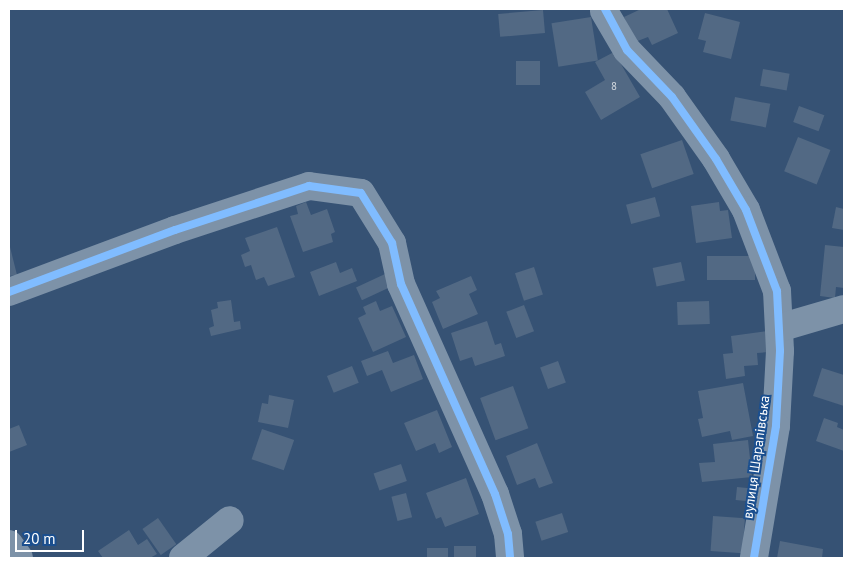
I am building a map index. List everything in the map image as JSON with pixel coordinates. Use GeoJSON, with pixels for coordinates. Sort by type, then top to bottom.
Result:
{"type":"FeatureCollection","features":[{"type":"Feature","properties":{"kind":"street","name":"вулиця Шарапівська"},"geometry":{"type":"LineString","coordinates":[[601,10],[627,50],[672,97],[716,159],[746,210],[777,291],[779,328],[776,426],[754,558]]}},
{"type":"Feature","properties":{"kind":"street"},"geometry":{"type":"LineString","coordinates":[[9,292],[175,230],[309,186],[361,193],[392,243],[401,284],[495,494],[508,534],[510,558]]}},
{"type":"Feature","properties":{"kind":"street"},"geometry":{"type":"LineString","coordinates":[[779,328],[844,308]]}},
{"type":"Feature","properties":{"kind":"street"},"geometry":{"type":"LineString","coordinates":[[183,558],[230,520]]}},
{"type":"Feature","properties":{"kind":"street"},"geometry":{"type":"LineString","coordinates":[[9,544],[19,558]]}},
{"type":"Feature","properties":{"kind":"building"},"geometry":{"type":"Polygon","coordinates":[[[641,9],[667,9],[678,33],[652,45],[648,37],[635,42],[624,17],[641,9]]]}},
{"type":"Feature","properties":{"kind":"building"},"geometry":{"type":"Polygon","coordinates":[[[543,10],[545,33],[500,37],[498,14],[543,10]]]}},
{"type":"Feature","properties":{"kind":"building"},"geometry":{"type":"Polygon","coordinates":[[[705,13],[740,22],[731,59],[703,52],[706,41],[698,39],[705,13]]]}},
{"type":"Feature","properties":{"kind":"building"},"geometry":{"type":"Polygon","coordinates":[[[591,17],[598,60],[558,67],[551,23],[591,17]]]}},
{"type":"Feature","properties":{"kind":"building"},"geometry":{"type":"Polygon","coordinates":[[[614,52],[640,97],[601,120],[585,92],[605,80],[595,62],[614,52]]]}},
{"type":"Feature","properties":{"kind":"building"},"geometry":{"type":"Polygon","coordinates":[[[516,61],[540,61],[540,85],[516,85],[516,61]]]}},
{"type":"Feature","properties":{"kind":"building"},"geometry":{"type":"Polygon","coordinates":[[[763,69],[790,74],[787,90],[760,86],[763,69]]]}},
{"type":"Feature","properties":{"kind":"building"},"geometry":{"type":"Polygon","coordinates":[[[735,97],[770,104],[766,127],[730,121],[735,97]]]}},
{"type":"Feature","properties":{"kind":"building"},"geometry":{"type":"Polygon","coordinates":[[[799,106],[824,115],[819,131],[793,122],[799,106]]]}},
{"type":"Feature","properties":{"kind":"building"},"geometry":{"type":"Polygon","coordinates":[[[798,137],[830,150],[817,184],[784,171],[798,137]]]}},
{"type":"Feature","properties":{"kind":"building"},"geometry":{"type":"Polygon","coordinates":[[[682,140],[694,174],[652,188],[640,154],[682,140]]]}},
{"type":"Feature","properties":{"kind":"building"},"geometry":{"type":"Polygon","coordinates":[[[655,197],[660,216],[631,224],[626,205],[655,197]]]}},
{"type":"Feature","properties":{"kind":"building"},"geometry":{"type":"Polygon","coordinates":[[[306,202],[311,215],[327,209],[335,232],[331,234],[333,242],[303,252],[290,216],[298,214],[296,206],[306,202]]]}},
{"type":"Feature","properties":{"kind":"building"},"geometry":{"type":"Polygon","coordinates":[[[719,202],[720,211],[728,210],[732,238],[696,243],[691,206],[719,202]]]}},
{"type":"Feature","properties":{"kind":"building"},"geometry":{"type":"Polygon","coordinates":[[[836,207],[844,209],[844,230],[832,228],[836,207]]]}},
{"type":"Feature","properties":{"kind":"building"},"geometry":{"type":"Polygon","coordinates":[[[277,227],[295,277],[268,286],[264,277],[256,280],[251,265],[245,267],[241,255],[250,251],[245,238],[277,227]]]}},
{"type":"Feature","properties":{"kind":"building"},"geometry":{"type":"Polygon","coordinates":[[[9,243],[17,275],[9,276],[9,243]]]}},
{"type":"Feature","properties":{"kind":"building"},"geometry":{"type":"Polygon","coordinates":[[[825,245],[844,247],[844,288],[836,287],[835,298],[820,296],[825,245]]]}},
{"type":"Feature","properties":{"kind":"building"},"geometry":{"type":"Polygon","coordinates":[[[707,256],[755,256],[755,280],[707,280],[707,256]]]}},
{"type":"Feature","properties":{"kind":"building"},"geometry":{"type":"Polygon","coordinates":[[[336,262],[340,273],[352,268],[357,281],[319,296],[310,272],[336,262]]]}},
{"type":"Feature","properties":{"kind":"building"},"geometry":{"type":"Polygon","coordinates":[[[681,262],[685,281],[657,287],[653,268],[681,262]]]}},
{"type":"Feature","properties":{"kind":"building"},"geometry":{"type":"Polygon","coordinates":[[[534,267],[543,295],[524,301],[515,273],[534,267]]]}},
{"type":"Feature","properties":{"kind":"building"},"geometry":{"type":"Polygon","coordinates":[[[385,274],[391,287],[362,300],[356,288],[385,274]]]}},
{"type":"Feature","properties":{"kind":"building"},"geometry":{"type":"Polygon","coordinates":[[[471,276],[477,290],[469,294],[478,314],[443,329],[432,302],[440,298],[436,291],[471,276]]]}},
{"type":"Feature","properties":{"kind":"building"},"geometry":{"type":"Polygon","coordinates":[[[231,300],[234,322],[240,321],[241,329],[211,336],[209,328],[214,326],[211,310],[218,308],[217,302],[231,300]]]}},
{"type":"Feature","properties":{"kind":"building"},"geometry":{"type":"Polygon","coordinates":[[[376,301],[380,311],[392,306],[406,337],[373,352],[358,318],[366,314],[363,307],[376,301]]]}},
{"type":"Feature","properties":{"kind":"building"},"geometry":{"type":"Polygon","coordinates":[[[709,301],[710,324],[678,325],[677,302],[709,301]]]}},
{"type":"Feature","properties":{"kind":"building"},"geometry":{"type":"Polygon","coordinates":[[[524,305],[534,331],[516,338],[506,312],[524,305]]]}},
{"type":"Feature","properties":{"kind":"building"},"geometry":{"type":"Polygon","coordinates":[[[487,321],[495,345],[501,343],[505,356],[475,366],[472,357],[460,361],[451,333],[487,321]]]}},
{"type":"Feature","properties":{"kind":"building"},"geometry":{"type":"Polygon","coordinates":[[[768,331],[770,352],[757,353],[758,365],[744,366],[745,376],[726,379],[723,354],[733,353],[731,336],[768,331]]]}},
{"type":"Feature","properties":{"kind":"building"},"geometry":{"type":"Polygon","coordinates":[[[388,351],[393,363],[414,355],[423,379],[391,392],[382,370],[367,376],[361,361],[388,351]]]}},
{"type":"Feature","properties":{"kind":"building"},"geometry":{"type":"Polygon","coordinates":[[[558,361],[566,383],[548,389],[540,367],[558,361]]]}},
{"type":"Feature","properties":{"kind":"building"},"geometry":{"type":"Polygon","coordinates":[[[352,366],[359,383],[334,393],[327,376],[352,366]]]}},
{"type":"Feature","properties":{"kind":"building"},"geometry":{"type":"Polygon","coordinates":[[[822,368],[844,375],[844,406],[813,396],[822,368]]]}},
{"type":"Feature","properties":{"kind":"building"},"geometry":{"type":"Polygon","coordinates":[[[743,383],[753,436],[732,440],[730,431],[702,437],[698,419],[703,418],[698,391],[743,383]]]}},
{"type":"Feature","properties":{"kind":"building"},"geometry":{"type":"Polygon","coordinates":[[[513,386],[528,428],[496,440],[480,398],[513,386]]]}},
{"type":"Feature","properties":{"kind":"building"},"geometry":{"type":"Polygon","coordinates":[[[269,395],[294,400],[288,428],[258,422],[262,403],[268,404],[269,395]]]}},
{"type":"Feature","properties":{"kind":"building"},"geometry":{"type":"Polygon","coordinates":[[[437,410],[452,447],[439,453],[435,443],[416,451],[404,423],[437,410]]]}},
{"type":"Feature","properties":{"kind":"building"},"geometry":{"type":"Polygon","coordinates":[[[824,418],[838,423],[837,427],[844,430],[844,451],[816,441],[824,418]]]}},
{"type":"Feature","properties":{"kind":"building"},"geometry":{"type":"Polygon","coordinates":[[[19,425],[27,445],[9,452],[9,429],[19,425]]]}},
{"type":"Feature","properties":{"kind":"building"},"geometry":{"type":"Polygon","coordinates":[[[262,429],[294,440],[284,470],[252,459],[262,429]]]}},
{"type":"Feature","properties":{"kind":"building"},"geometry":{"type":"Polygon","coordinates":[[[748,440],[752,477],[702,482],[699,463],[715,462],[713,444],[748,440]]]}},
{"type":"Feature","properties":{"kind":"building"},"geometry":{"type":"Polygon","coordinates":[[[537,443],[553,483],[539,488],[535,478],[517,485],[506,456],[537,443]]]}},
{"type":"Feature","properties":{"kind":"building"},"geometry":{"type":"Polygon","coordinates":[[[401,464],[407,481],[379,490],[374,473],[401,464]]]}},
{"type":"Feature","properties":{"kind":"building"},"geometry":{"type":"Polygon","coordinates":[[[466,478],[479,514],[445,527],[441,517],[436,519],[426,493],[466,478]]]}},
{"type":"Feature","properties":{"kind":"building"},"geometry":{"type":"Polygon","coordinates":[[[737,487],[757,489],[756,502],[736,500],[737,487]]]}},
{"type":"Feature","properties":{"kind":"building"},"geometry":{"type":"Polygon","coordinates":[[[406,493],[412,517],[397,521],[391,497],[406,493]]]}},
{"type":"Feature","properties":{"kind":"building"},"geometry":{"type":"Polygon","coordinates":[[[562,513],[568,532],[542,541],[535,522],[562,513]]]}},
{"type":"Feature","properties":{"kind":"building"},"geometry":{"type":"Polygon","coordinates":[[[713,516],[745,518],[742,553],[711,551],[713,516]]]}},
{"type":"Feature","properties":{"kind":"building"},"geometry":{"type":"Polygon","coordinates":[[[158,518],[176,544],[161,555],[142,529],[158,518]]]}},
{"type":"Feature","properties":{"kind":"building"},"geometry":{"type":"Polygon","coordinates":[[[129,530],[138,545],[147,539],[157,554],[150,558],[103,558],[98,551],[129,530]]]}},
{"type":"Feature","properties":{"kind":"building"},"geometry":{"type":"Polygon","coordinates":[[[780,541],[823,549],[822,558],[777,558],[780,541]]]}},
{"type":"Feature","properties":{"kind":"building"},"geometry":{"type":"Polygon","coordinates":[[[454,546],[476,546],[476,558],[454,558],[454,546]]]}},
{"type":"Feature","properties":{"kind":"building"},"geometry":{"type":"Polygon","coordinates":[[[427,548],[448,548],[448,558],[427,558],[427,548]]]}},
{"type":"Feature","properties":{"kind":"cycle path"},"geometry":{"type":"LineString","coordinates":[[605,9],[627,50],[672,97],[716,159],[746,210],[777,291],[780,351],[776,426],[754,558]]}},
{"type":"Feature","properties":{"kind":"cycle path"},"geometry":{"type":"LineString","coordinates":[[9,292],[175,230],[309,186],[361,193],[392,243],[401,284],[495,494],[508,534],[510,558]]}}]}
